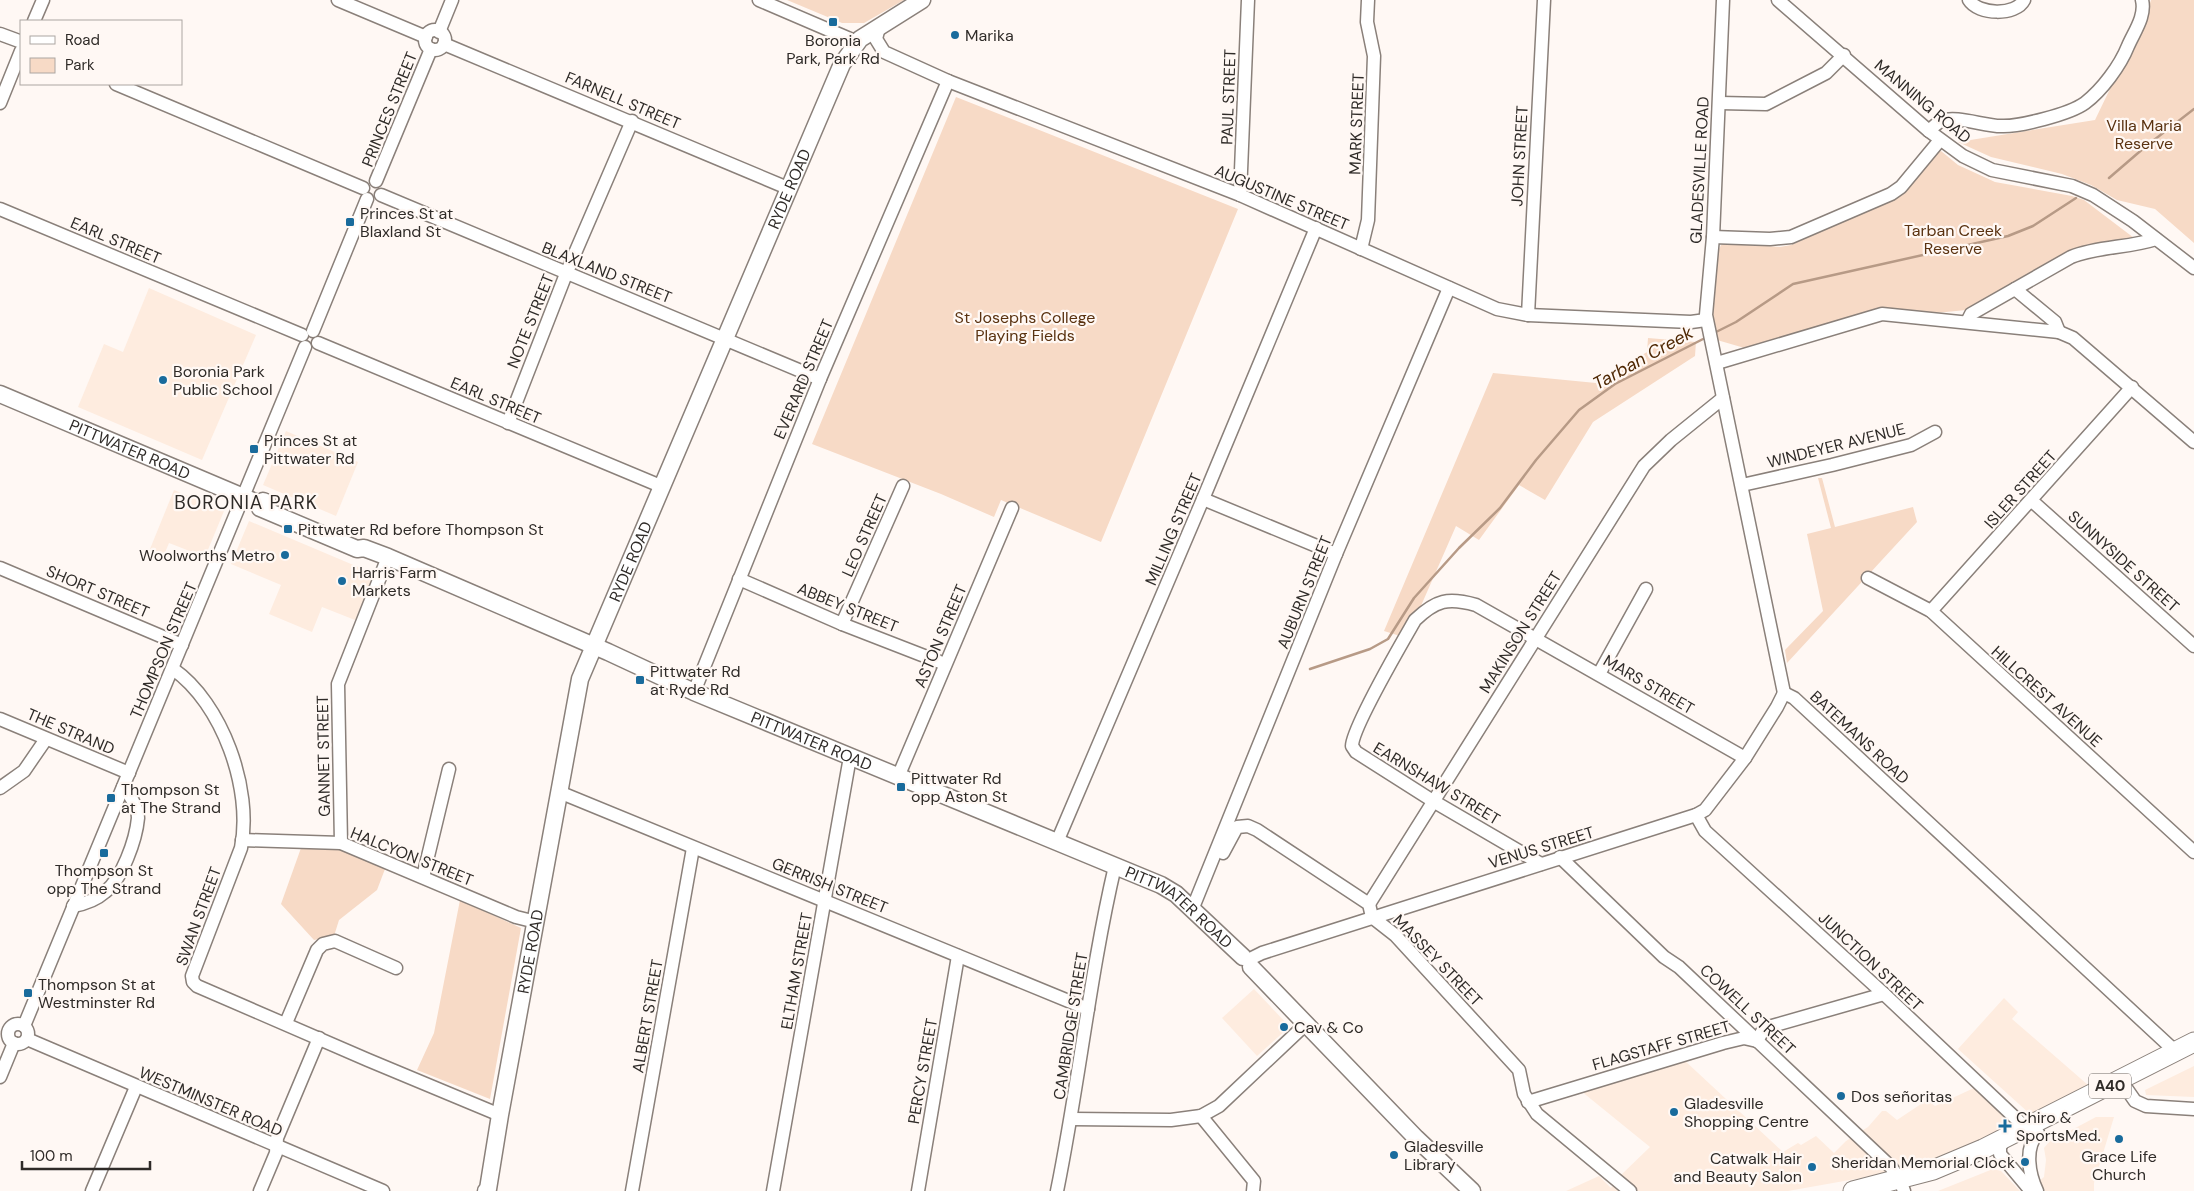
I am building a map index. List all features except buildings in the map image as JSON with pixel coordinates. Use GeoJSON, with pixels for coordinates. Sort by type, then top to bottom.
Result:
{"type":"FeatureCollection","features":[{"type":"Feature","properties":{"kind":"highway","name":"A40"},"geometry":{"type":"LineString","coordinates":[[2032,1131],[2126,1088],[2185,1052],[2194,1042]]}},
{"type":"Feature","properties":{"kind":"highway","name":"A40"},"geometry":{"type":"LineString","coordinates":[[1853,1191],[1937,1182],[2185,1052]]}},
{"type":"Feature","properties":{"kind":"main road","name":"RYDE ROAD"},"geometry":{"type":"LineString","coordinates":[[488,1190],[580,679],[842,64],[857,42],[922,0]]}},
{"type":"Feature","properties":{"kind":"main road","name":"PITTWATER ROAD"},"geometry":{"type":"LineString","coordinates":[[0,394],[251,501],[263,501],[360,541],[364,548],[593,646],[694,692],[1168,889],[1249,961],[1306,1024],[1416,1138],[1472,1191]]}},
{"type":"Feature","properties":{"kind":"street"},"geometry":{"type":"LineString","coordinates":[[34,20],[43,0]]}},
{"type":"Feature","properties":{"kind":"street"},"geometry":{"type":"LineString","coordinates":[[338,0],[426,37]]}},
{"type":"Feature","properties":{"kind":"street"},"geometry":{"type":"LineString","coordinates":[[441,38],[433,31],[426,37],[426,43],[431,49],[439,49],[452,0]]}},
{"type":"Feature","properties":{"kind":"street"},"geometry":{"type":"LineString","coordinates":[[759,0],[857,42]]}},
{"type":"Feature","properties":{"kind":"street","name":"PAUL STREET"},"geometry":{"type":"LineString","coordinates":[[1240,195],[1248,0]]}},
{"type":"Feature","properties":{"kind":"street","name":"MARK STREET"},"geometry":{"type":"LineString","coordinates":[[1362,248],[1368,220],[1374,66],[1373,44],[1367,22],[1368,0]]}},
{"type":"Feature","properties":{"kind":"street","name":"JOHN STREET"},"geometry":{"type":"LineString","coordinates":[[1528,314],[1544,0]]}},
{"type":"Feature","properties":{"kind":"street","name":"GLADESVILLE ROAD"},"geometry":{"type":"LineString","coordinates":[[1712,341],[1707,323],[1720,103],[1723,0]]}},
{"type":"Feature","properties":{"kind":"street","name":"MANNING ROAD"},"geometry":{"type":"LineString","coordinates":[[1778,0],[1844,55],[1929,131],[1963,156],[1992,170],[2072,186],[2093,195],[2156,238],[2194,268]]}},
{"type":"Feature","properties":{"kind":"street"},"geometry":{"type":"LineString","coordinates":[[1969,0],[1972,5],[1980,9],[1994,11],[2008,11],[2018,8],[2024,0]]}},
{"type":"Feature","properties":{"kind":"street"},"geometry":{"type":"LineString","coordinates":[[1929,131],[1941,122],[1952,119],[2017,127],[2084,104],[2103,84],[2125,54],[2144,8],[2142,0]]}},
{"type":"Feature","properties":{"kind":"street","name":"AUGUSTINE STREET"},"geometry":{"type":"LineString","coordinates":[[879,27],[876,39],[884,52],[948,81],[1240,195],[1497,309],[1528,314],[1707,323]]}},
{"type":"Feature","properties":{"kind":"street"},"geometry":{"type":"LineString","coordinates":[[0,34],[20,44]]}},
{"type":"Feature","properties":{"kind":"street","name":"FARNELL STREET"},"geometry":{"type":"LineString","coordinates":[[441,38],[790,189]]}},
{"type":"Feature","properties":{"kind":"street"},"geometry":{"type":"LineString","coordinates":[[0,103],[20,48]]}},
{"type":"Feature","properties":{"kind":"street","name":"PRINCES STREET"},"geometry":{"type":"LineString","coordinates":[[376,181],[431,49]]}},
{"type":"Feature","properties":{"kind":"street"},"geometry":{"type":"LineString","coordinates":[[1720,103],[1766,104],[1826,73],[1844,55]]}},
{"type":"Feature","properties":{"kind":"street","name":"EVERARD STREET"},"geometry":{"type":"LineString","coordinates":[[694,692],[820,379],[948,81]]}},
{"type":"Feature","properties":{"kind":"street"},"geometry":{"type":"LineString","coordinates":[[118,85],[365,193],[376,200],[381,195],[382,187],[376,181],[368,182],[365,193],[306,338],[251,501]]}},
{"type":"Feature","properties":{"kind":"street","name":"NOTE STREET"},"geometry":{"type":"LineString","coordinates":[[508,423],[566,274],[632,122]]}},
{"type":"Feature","properties":{"kind":"street"},"geometry":{"type":"LineString","coordinates":[[1713,237],[1783,239],[1800,234],[1891,194],[1901,187],[1940,140]]}},
{"type":"Feature","properties":{"kind":"street","name":"BLAXLAND STREET"},"geometry":{"type":"LineString","coordinates":[[381,195],[820,379]]}},
{"type":"Feature","properties":{"kind":"street","name":"EARL STREET"},"geometry":{"type":"LineString","coordinates":[[0,209],[306,338],[317,334],[318,343],[662,487]]}},
{"type":"Feature","properties":{"kind":"street","name":"MILLING STREET"},"geometry":{"type":"LineString","coordinates":[[1057,842],[1204,499],[1316,228]]}},
{"type":"Feature","properties":{"kind":"street"},"geometry":{"type":"LineString","coordinates":[[1967,322],[1971,314],[2078,254],[2139,244],[2156,238]]}},
{"type":"Feature","properties":{"kind":"street","name":"AUBURN STREET"},"geometry":{"type":"LineString","coordinates":[[1192,910],[1336,554],[1449,288]]}},
{"type":"Feature","properties":{"kind":"street"},"geometry":{"type":"LineString","coordinates":[[2015,289],[2055,322],[2059,332]]}},
{"type":"Feature","properties":{"kind":"street"},"geometry":{"type":"LineString","coordinates":[[1717,363],[1882,314],[2059,332],[2073,338],[2194,442]]}},
{"type":"Feature","properties":{"kind":"street","name":"BATEMANS ROAD"},"geometry":{"type":"LineString","coordinates":[[1712,341],[1784,693],[1794,698],[2185,1052]]}},
{"type":"Feature","properties":{"kind":"street","name":"ISLER STREET"},"geometry":{"type":"LineString","coordinates":[[1931,611],[2132,387]]}},
{"type":"Feature","properties":{"kind":"street","name":"MAKINSON STREET"},"geometry":{"type":"LineString","coordinates":[[1371,911],[1433,801],[1644,466],[1671,440],[1723,398]]}},
{"type":"Feature","properties":{"kind":"street","name":"WINDEYER AVENUE"},"geometry":{"type":"LineString","coordinates":[[1742,485],[1911,445],[1935,432]]}},
{"type":"Feature","properties":{"kind":"street","name":"LEO STREET"},"geometry":{"type":"LineString","coordinates":[[842,624],[903,486]]}},
{"type":"Feature","properties":{"kind":"street"},"geometry":{"type":"LineString","coordinates":[[1204,499],[1336,554]]}},
{"type":"Feature","properties":{"kind":"street","name":"SUNNYSIDE STREET"},"geometry":{"type":"LineString","coordinates":[[2032,500],[2194,646]]}},
{"type":"Feature","properties":{"kind":"street","name":"THOMPSON STREET"},"geometry":{"type":"LineString","coordinates":[[24,1026],[182,645],[251,501]]}},
{"type":"Feature","properties":{"kind":"street","name":"ASTON STREET"},"geometry":{"type":"LineString","coordinates":[[898,777],[1012,508]]}},
{"type":"Feature","properties":{"kind":"street","name":"GANNET STREET"},"geometry":{"type":"LineString","coordinates":[[341,843],[338,684],[388,557]]}},
{"type":"Feature","properties":{"kind":"street","name":"SHORT STREET"},"geometry":{"type":"LineString","coordinates":[[0,568],[182,645]]}},
{"type":"Feature","properties":{"kind":"street","name":"HILLCREST AVENUE"},"geometry":{"type":"LineString","coordinates":[[1868,578],[1931,611],[2194,852]]}},
{"type":"Feature","properties":{"kind":"street","name":"ABBEY STREET"},"geometry":{"type":"LineString","coordinates":[[739,579],[842,624],[945,664]]}},
{"type":"Feature","properties":{"kind":"street"},"geometry":{"type":"LineString","coordinates":[[1599,674],[1646,589]]}},
{"type":"Feature","properties":{"kind":"street","name":"EARNSHAW STREET"},"geometry":{"type":"LineString","coordinates":[[1536,638],[1476,605],[1459,600],[1448,600],[1435,604],[1425,610],[1415,620],[1367,709],[1353,737],[1352,746],[1356,752],[1433,801],[1542,864]]}},
{"type":"Feature","properties":{"kind":"street","name":"MARS STREET"},"geometry":{"type":"LineString","coordinates":[[1536,638],[1745,758]]}},
{"type":"Feature","properties":{"kind":"street","name":"SWAN STREET"},"geometry":{"type":"LineString","coordinates":[[172,669],[190,682],[200,694],[222,730],[238,779],[242,840],[192,976],[193,982],[197,986],[500,1115]]}},
{"type":"Feature","properties":{"kind":"street","name":"VENUS STREET"},"geometry":{"type":"LineString","coordinates":[[1249,961],[1262,952],[1371,911],[1542,864],[1696,815],[1705,810],[1745,758],[1784,693]]}},
{"type":"Feature","properties":{"kind":"street","name":"THE STRAND"},"geometry":{"type":"LineString","coordinates":[[0,719],[129,773]]}},
{"type":"Feature","properties":{"kind":"street"},"geometry":{"type":"LineString","coordinates":[[0,788],[24,771],[46,739]]}},
{"type":"Feature","properties":{"kind":"street","name":"ELTHAM STREET"},"geometry":{"type":"LineString","coordinates":[[773,1191],[850,757]]}},
{"type":"Feature","properties":{"kind":"street"},"geometry":{"type":"LineString","coordinates":[[423,877],[449,769]]}},
{"type":"Feature","properties":{"kind":"street"},"geometry":{"type":"LineString","coordinates":[[74,906],[87,903],[106,892],[128,859],[138,817],[130,794],[123,787]]}},
{"type":"Feature","properties":{"kind":"street","name":"GERRISH STREET"},"geometry":{"type":"LineString","coordinates":[[559,792],[1088,1009]]}},
{"type":"Feature","properties":{"kind":"street","name":"JUNCTION STREET"},"geometry":{"type":"LineString","coordinates":[[1696,815],[1705,832],[2032,1131]]}},
{"type":"Feature","properties":{"kind":"street","name":"MASSEY STREET"},"geometry":{"type":"LineString","coordinates":[[1205,877],[1221,858],[1236,827],[1248,826],[1257,830],[1371,911],[1519,1070],[1524,1094],[1528,1102],[1551,1127],[1630,1191]]}},
{"type":"Feature","properties":{"kind":"street","name":"HALCYON STREET"},"geometry":{"type":"LineString","coordinates":[[242,840],[341,843],[516,917],[536,922]]}},
{"type":"Feature","properties":{"kind":"street","name":"ALBERT STREET"},"geometry":{"type":"LineString","coordinates":[[632,1191],[693,848]]}},
{"type":"Feature","properties":{"kind":"street","name":"COWELL STREET"},"geometry":{"type":"LineString","coordinates":[[1560,858],[1664,957],[1679,966],[1895,1171],[1902,1186]]}},
{"type":"Feature","properties":{"kind":"street","name":"CAMBRIDGE STREET"},"geometry":{"type":"LineString","coordinates":[[1057,1191],[1072,1118],[1088,1009],[1115,866]]}},
{"type":"Feature","properties":{"kind":"street"},"geometry":{"type":"LineString","coordinates":[[286,1024],[317,950],[323,944],[335,941],[396,968]]}},
{"type":"Feature","properties":{"kind":"street","name":"PERCY STREET"},"geometry":{"type":"LineString","coordinates":[[918,1191],[958,956]]}},
{"type":"Feature","properties":{"kind":"street"},"geometry":{"type":"LineString","coordinates":[[1757,1041],[1762,1032],[1772,1026],[1884,994]]}},
{"type":"Feature","properties":{"kind":"street"},"geometry":{"type":"LineString","coordinates":[[15,1024],[24,1026],[27,1030],[27,1039],[20,1044],[14,1043],[4,1028],[15,1024]]}},
{"type":"Feature","properties":{"kind":"street"},"geometry":{"type":"LineString","coordinates":[[1072,1118],[1171,1120],[1201,1116],[1219,1106],[1306,1024]]}},
{"type":"Feature","properties":{"kind":"street"},"geometry":{"type":"LineString","coordinates":[[260,1191],[276,1154],[277,1138],[319,1038]]}},
{"type":"Feature","properties":{"kind":"street","name":"FLAGSTAFF STREET"},"geometry":{"type":"LineString","coordinates":[[1528,1102],[1723,1043],[1744,1038],[1757,1041]]}},
{"type":"Feature","properties":{"kind":"street","name":"WESTMINSTER ROAD"},"geometry":{"type":"LineString","coordinates":[[27,1039],[383,1191]]}},
{"type":"Feature","properties":{"kind":"street"},"geometry":{"type":"LineString","coordinates":[[0,1077],[14,1043]]}},
{"type":"Feature","properties":{"kind":"street"},"geometry":{"type":"LineString","coordinates":[[92,1191],[136,1087]]}},
{"type":"Feature","properties":{"kind":"street"},"geometry":{"type":"LineString","coordinates":[[2126,1088],[2134,1101],[2146,1106],[2194,1109]]}},
{"type":"Feature","properties":{"kind":"street"},"geometry":{"type":"LineString","coordinates":[[1201,1116],[1253,1186]]}},
{"type":"Feature","properties":{"kind":"street"},"geometry":{"type":"LineString","coordinates":[[2032,1131],[2029,1151],[2037,1191]]}},
{"type":"Feature","properties":{"kind":"street"},"geometry":{"type":"LineString","coordinates":[[2002,1147],[2031,1191]]}},
{"type":"Feature","properties":{"kind":"shaded area","name":"Boronia Park Public School"},"geometry":{"type":"Polygon","coordinates":[[[149,288],[256,335],[202,460],[78,407],[104,344],[123,352],[149,288]]]}},
{"type":"Feature","properties":{"kind":"shaded area"},"geometry":{"type":"Polygon","coordinates":[[[286,431],[358,462],[336,516],[263,485],[286,431]]]}},
{"type":"Feature","properties":{"kind":"shaded area"},"geometry":{"type":"Polygon","coordinates":[[[174,490],[224,511],[205,557],[169,543],[164,555],[150,549],[174,490]]]}},
{"type":"Feature","properties":{"kind":"shaded area"},"geometry":{"type":"Polygon","coordinates":[[[249,521],[370,572],[372,579],[355,620],[322,607],[312,632],[269,614],[281,585],[231,564],[249,521]]]}},
{"type":"Feature","properties":{"kind":"shaded area"},"geometry":{"type":"Polygon","coordinates":[[[1254,989],[1287,1024],[1287,1029],[1257,1056],[1222,1018],[1254,989]]]}},
{"type":"Feature","properties":{"kind":"shaded area"},"geometry":{"type":"Polygon","coordinates":[[[2004,998],[2018,1012],[2012,1019],[2088,1085],[2030,1114],[1958,1049],[2004,998]]]}},
{"type":"Feature","properties":{"kind":"shaded area"},"geometry":{"type":"Polygon","coordinates":[[[1683,1059],[1783,1152],[1798,1143],[1801,1145],[1816,1136],[1834,1153],[1846,1141],[1868,1127],[1882,1111],[1886,1111],[1897,1120],[1927,1100],[1935,1106],[1974,1088],[2014,1123],[1992,1135],[1925,1162],[1861,1178],[1788,1191],[1566,1191],[1599,1176],[1611,1188],[1622,1174],[1650,1147],[1581,1091],[1683,1059]]]}},
{"type":"Feature","properties":{"kind":"shaded area"},"geometry":{"type":"Polygon","coordinates":[[[2194,1066],[2194,1097],[2146,1095],[2145,1090],[2194,1066]]]}},
{"type":"Feature","properties":{"kind":"shaded area"},"geometry":{"type":"Polygon","coordinates":[[[2096,1117],[2114,1117],[2094,1183],[2094,1191],[2045,1191],[2037,1183],[2044,1177],[2046,1160],[2044,1148],[2049,1142],[2096,1117]]]}},
{"type":"Feature","properties":{"kind":"shaded area"},"geometry":{"type":"Polygon","coordinates":[[[1993,1169],[2001,1171],[2020,1191],[1938,1191],[1993,1169]]]}},
{"type":"Feature","properties":{"kind":"green space"},"geometry":{"type":"Polygon","coordinates":[[[787,0],[904,0],[864,23],[842,23],[787,0]]]}},
{"type":"Feature","properties":{"kind":"green space","name":"Villa Maria Reserve"},"geometry":{"type":"Polygon","coordinates":[[[2151,0],[2194,0],[2194,243],[2155,209],[2117,200],[2091,185],[2062,174],[1991,157],[1958,142],[2095,120],[2151,0]]]}},
{"type":"Feature","properties":{"kind":"green space","name":"St Josephs College Playing Fields"},"geometry":{"type":"Polygon","coordinates":[[[956,97],[1238,209],[1101,542],[1001,500],[994,517],[941,494],[812,444],[956,97]]]}},
{"type":"Feature","properties":{"kind":"green space","name":"Tarban Creek Reserve"},"geometry":{"type":"Polygon","coordinates":[[[1941,151],[1958,165],[1995,182],[2072,196],[2084,200],[2138,241],[2074,249],[1966,310],[1936,313],[1895,310],[1748,349],[1717,340],[1712,310],[1717,253],[1721,245],[1726,243],[1780,247],[1791,245],[1897,198],[1936,153],[1941,151]]]}},
{"type":"Feature","properties":{"kind":"green space"},"geometry":{"type":"Polygon","coordinates":[[[1648,338],[1696,342],[1695,356],[1593,422],[1545,500],[1519,485],[1479,540],[1456,526],[1420,608],[1400,636],[1384,631],[1493,373],[1596,383],[1647,352],[1648,338]]]}},
{"type":"Feature","properties":{"kind":"green space"},"geometry":{"type":"Polygon","coordinates":[[[1818,478],[1822,478],[1835,527],[1913,507],[1917,522],[1787,663],[1785,650],[1823,611],[1807,534],[1831,528],[1818,478]]]}},
{"type":"Feature","properties":{"kind":"green space"},"geometry":{"type":"Polygon","coordinates":[[[301,848],[340,849],[385,869],[377,890],[339,920],[334,936],[314,940],[281,904],[301,848]]]}},
{"type":"Feature","properties":{"kind":"green space"},"geometry":{"type":"Polygon","coordinates":[[[460,900],[521,928],[490,1099],[417,1070],[434,1033],[460,900]]]}},
{"type":"Feature","properties":{"kind":"waterway","name":"Tarban Creek"},"geometry":{"type":"LineString","coordinates":[[2109,178],[2194,109]]}},
{"type":"Feature","properties":{"kind":"waterway","name":"Tarban Creek"},"geometry":{"type":"LineString","coordinates":[[1714,333],[1736,322],[1793,284],[2008,236],[2033,226],[2076,198]]}},
{"type":"Feature","properties":{"kind":"waterway","name":"Tarban Creek"},"geometry":{"type":"LineString","coordinates":[[1310,669],[1370,649],[1388,639],[1414,598],[1459,548],[1500,508],[1536,460],[1579,410],[1615,384],[1707,337]]}},
{"type":"Feature","properties":{"kind":"place","name":"Boronia Park, Park Rd"},"geometry":{"type":"Point","coordinates":[833,22]}},
{"type":"Feature","properties":{"kind":"place","name":"Marika"},"geometry":{"type":"Point","coordinates":[955,35]}},
{"type":"Feature","properties":{"kind":"place","name":"Princes St at Blaxland St"},"geometry":{"type":"Point","coordinates":[350,222]}},
{"type":"Feature","properties":{"kind":"place","name":"Boronia Park Public School"},"geometry":{"type":"Point","coordinates":[163,380]}},
{"type":"Feature","properties":{"kind":"place","name":"Princes St at Pittwater Rd"},"geometry":{"type":"Point","coordinates":[254,449]}},
{"type":"Feature","properties":{"kind":"place","name":"Pittwater Rd before Thompson St"},"geometry":{"type":"Point","coordinates":[288,529]}},
{"type":"Feature","properties":{"kind":"place","name":"Woolworths Metro"},"geometry":{"type":"Point","coordinates":[285,555]}},
{"type":"Feature","properties":{"kind":"place","name":"Harris Farm Markets"},"geometry":{"type":"Point","coordinates":[342,581]}},
{"type":"Feature","properties":{"kind":"place","name":"Pittwater Rd at Ryde Rd"},"geometry":{"type":"Point","coordinates":[640,680]}},
{"type":"Feature","properties":{"kind":"place","name":"Pittwater Rd opp Aston St"},"geometry":{"type":"Point","coordinates":[901,787]}},
{"type":"Feature","properties":{"kind":"place","name":"Thompson St at The Strand"},"geometry":{"type":"Point","coordinates":[111,798]}},
{"type":"Feature","properties":{"kind":"place","name":"Thompson St opp The Strand"},"geometry":{"type":"Point","coordinates":[104,853]}},
{"type":"Feature","properties":{"kind":"place","name":"Thompson St at Westminster Rd"},"geometry":{"type":"Point","coordinates":[28,993]}},
{"type":"Feature","properties":{"kind":"place","name":"Cav & Co"},"geometry":{"type":"Point","coordinates":[1284,1027]}},
{"type":"Feature","properties":{"kind":"place","name":"Dos señoritas"},"geometry":{"type":"Point","coordinates":[1841,1096]}},
{"type":"Feature","properties":{"kind":"place","name":"Gladesville Shopping Centre"},"geometry":{"type":"Point","coordinates":[1674,1112]}},
{"type":"Feature","properties":{"kind":"place","name":"Chiro & SportsMed."},"geometry":{"type":"Point","coordinates":[2005,1126]}},
{"type":"Feature","properties":{"kind":"place","name":"Grace Life Church"},"geometry":{"type":"Point","coordinates":[2119,1139]}},
{"type":"Feature","properties":{"kind":"place","name":"Gladesville Library"},"geometry":{"type":"Point","coordinates":[1394,1155]}},
{"type":"Feature","properties":{"kind":"place","name":"Sheridan Memorial Clock"},"geometry":{"type":"Point","coordinates":[2025,1162]}},
{"type":"Feature","properties":{"kind":"place","name":"Catwalk Hair and Beauty Salon"},"geometry":{"type":"Point","coordinates":[1812,1167]}},
{"type":"Feature","properties":{"kind":"district","name":"BORONIA PARK"},"geometry":{"type":"Point","coordinates":[246,502]}}]}
